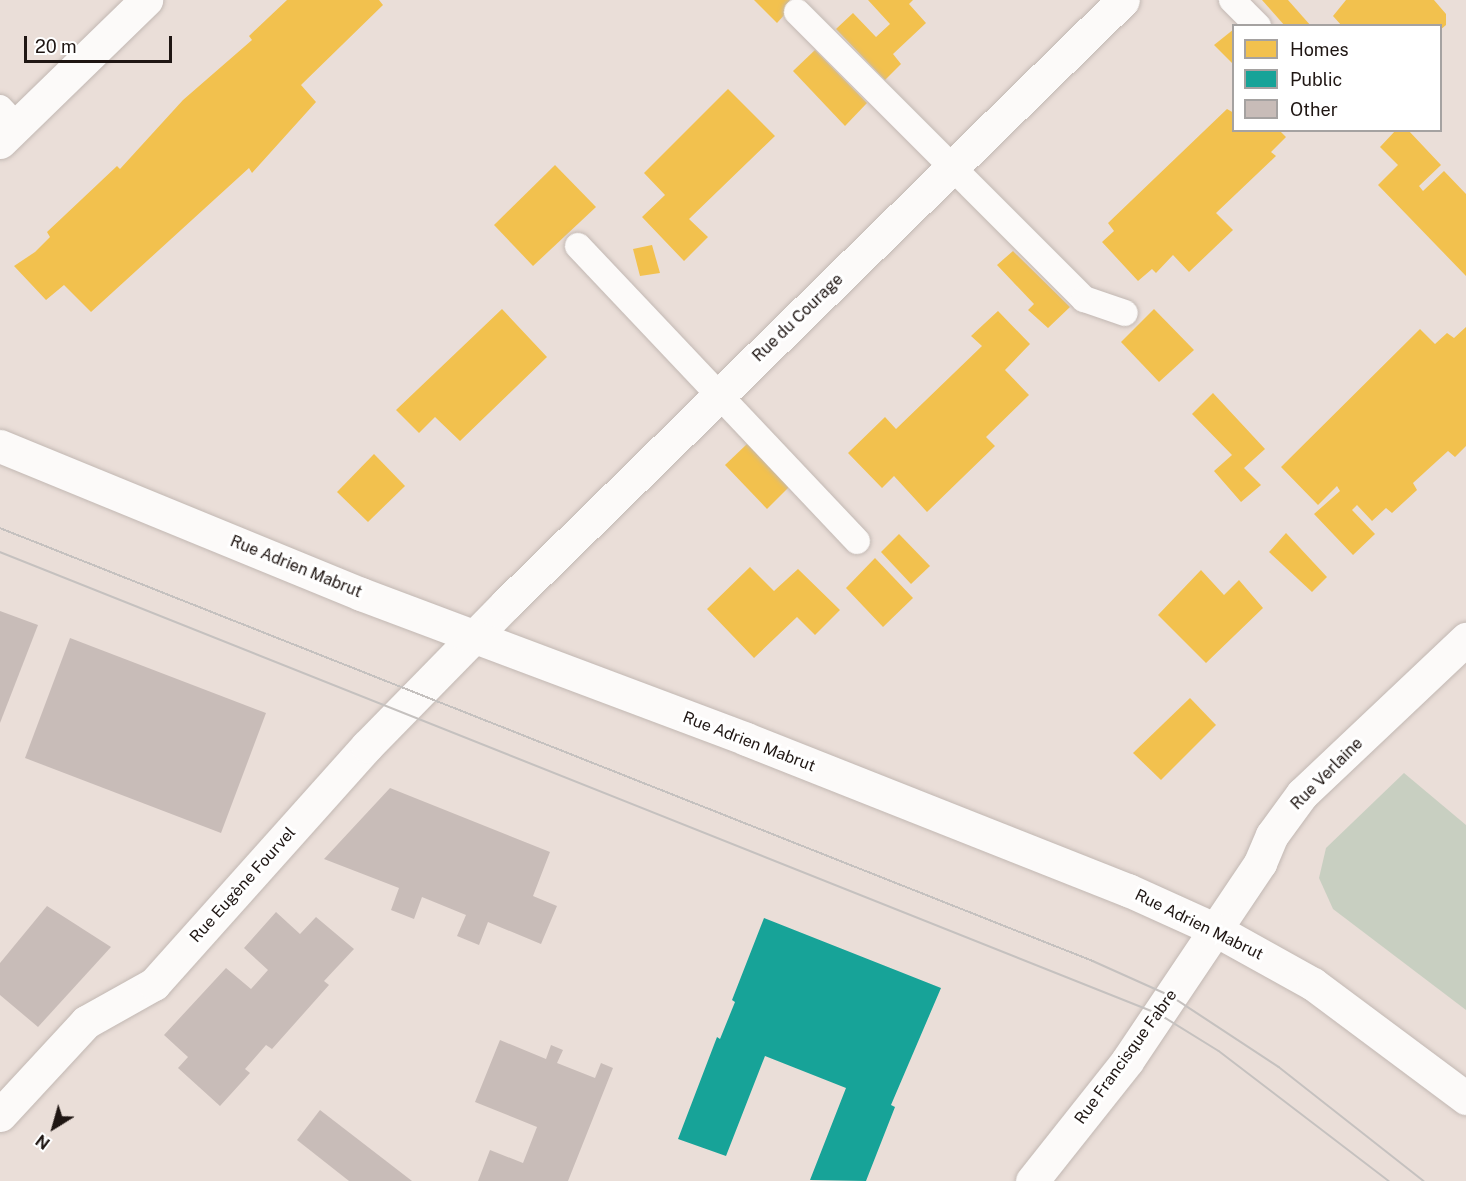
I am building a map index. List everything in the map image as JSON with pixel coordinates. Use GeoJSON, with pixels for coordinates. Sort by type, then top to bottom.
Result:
{"type":"FeatureCollection","features":[{"type":"Feature","properties":{"kind":"street"},"geometry":{"type":"LineString","coordinates":[[6,125],[146,0]]}},
{"type":"Feature","properties":{"kind":"street","name":"Rue du Courage"},"geometry":{"type":"LineString","coordinates":[[473,638],[719,394],[1123,0]]}},
{"type":"Feature","properties":{"kind":"street","name":"Rue Adrien Mabrut"},"geometry":{"type":"LineString","coordinates":[[0,446],[473,638],[746,739],[1128,890],[1214,929],[1313,984],[1466,1098]]}},
{"type":"Feature","properties":{"kind":"street","name":"Rue Eugène Fourvel"},"geometry":{"type":"LineString","coordinates":[[0,1115],[86,1022],[154,984],[367,747],[473,638]]}},
{"type":"Feature","properties":{"kind":"street","name":"Rue Verlaine"},"geometry":{"type":"LineString","coordinates":[[1214,929],[1260,863],[1272,835],[1302,794],[1466,639]]}},
{"type":"Feature","properties":{"kind":"street","name":"Rue Francisque Fabre"},"geometry":{"type":"LineString","coordinates":[[1032,1181],[1127,1061],[1214,929]]}},
{"type":"Feature","properties":{"kind":"lane"},"geometry":{"type":"LineString","coordinates":[[1232,0],[1256,24]]}},
{"type":"Feature","properties":{"kind":"lane"},"geometry":{"type":"LineString","coordinates":[[797,12],[951,169],[1084,299],[1125,313]]}},
{"type":"Feature","properties":{"kind":"lane"},"geometry":{"type":"LineString","coordinates":[[578,246],[857,541]]}},
{"type":"Feature","properties":{"kind":"shaded area"},"geometry":{"type":"Polygon","coordinates":[[[1404,773],[1466,825],[1466,1010],[1333,909],[1319,878],[1326,848],[1404,773]]]}},
{"type":"Feature","properties":{"kind":"building: Homes"},"geometry":{"type":"Polygon","coordinates":[[[287,0],[379,0],[383,5],[301,85],[316,102],[252,173],[249,168],[91,312],[64,285],[46,300],[14,266],[35,252],[50,237],[47,232],[117,166],[120,169],[183,100],[252,40],[249,36],[287,0]]]}},
{"type":"Feature","properties":{"kind":"building: Homes"},"geometry":{"type":"Polygon","coordinates":[[[754,0],[789,0],[794,4],[777,23],[754,0]]]}},
{"type":"Feature","properties":{"kind":"building: Homes"},"geometry":{"type":"Polygon","coordinates":[[[868,0],[913,0],[909,4],[926,23],[893,54],[901,64],[885,80],[836,29],[853,13],[876,37],[890,24],[868,0]]]}},
{"type":"Feature","properties":{"kind":"building: Homes"},"geometry":{"type":"Polygon","coordinates":[[[1262,0],[1288,0],[1309,24],[1283,24],[1262,0]]]}},
{"type":"Feature","properties":{"kind":"building: Homes"},"geometry":{"type":"Polygon","coordinates":[[[1346,0],[1434,0],[1446,14],[1446,25],[1442,28],[1442,24],[1340,24],[1333,16],[1346,0]]]}},
{"type":"Feature","properties":{"kind":"building: Homes"},"geometry":{"type":"Polygon","coordinates":[[[1232,31],[1232,63],[1214,45],[1232,31]]]}},
{"type":"Feature","properties":{"kind":"building: Homes"},"geometry":{"type":"Polygon","coordinates":[[[815,50],[867,103],[845,126],[793,71],[815,50]]]}},
{"type":"Feature","properties":{"kind":"building: Homes"},"geometry":{"type":"Polygon","coordinates":[[[728,89],[775,136],[689,219],[708,237],[684,261],[642,217],[665,195],[644,173],[728,89]]]}},
{"type":"Feature","properties":{"kind":"building: Homes"},"geometry":{"type":"Polygon","coordinates":[[[1227,109],[1232,112],[1232,132],[1281,132],[1286,137],[1271,152],[1276,156],[1216,213],[1233,230],[1189,272],[1173,255],[1156,273],[1152,269],[1138,281],[1102,242],[1114,231],[1108,223],[1227,109]]]}},
{"type":"Feature","properties":{"kind":"building: Homes"},"geometry":{"type":"Polygon","coordinates":[[[1394,132],[1410,132],[1441,165],[1419,186],[1423,191],[1444,171],[1466,194],[1466,276],[1378,185],[1398,165],[1380,147],[1394,132]]]}},
{"type":"Feature","properties":{"kind":"building: Homes"},"geometry":{"type":"Polygon","coordinates":[[[555,165],[596,207],[533,266],[494,225],[555,165]]]}},
{"type":"Feature","properties":{"kind":"building: Homes"},"geometry":{"type":"Polygon","coordinates":[[[652,245],[660,273],[640,276],[633,249],[652,245]]]}},
{"type":"Feature","properties":{"kind":"building: Homes"},"geometry":{"type":"Polygon","coordinates":[[[1013,251],[1070,307],[1048,328],[1028,310],[1034,304],[997,265],[1013,251]]]}},
{"type":"Feature","properties":{"kind":"building: Homes"},"geometry":{"type":"Polygon","coordinates":[[[502,309],[547,357],[460,441],[435,417],[419,433],[396,410],[502,309]]]}},
{"type":"Feature","properties":{"kind":"building: Homes"},"geometry":{"type":"Polygon","coordinates":[[[1154,309],[1194,350],[1159,382],[1121,342],[1154,309]]]}},
{"type":"Feature","properties":{"kind":"building: Homes"},"geometry":{"type":"Polygon","coordinates":[[[998,311],[1030,344],[1005,370],[1029,395],[986,437],[995,446],[927,512],[894,476],[882,488],[848,453],[885,417],[896,429],[982,346],[971,336],[998,311]]]}},
{"type":"Feature","properties":{"kind":"building: Homes"},"geometry":{"type":"Polygon","coordinates":[[[1466,327],[1466,446],[1455,457],[1448,451],[1413,483],[1417,490],[1392,513],[1386,508],[1372,521],[1357,505],[1352,510],[1375,534],[1353,555],[1314,514],[1340,491],[1337,486],[1318,505],[1281,467],[1420,329],[1435,344],[1447,333],[1454,338],[1466,327]]]}},
{"type":"Feature","properties":{"kind":"building: Homes"},"geometry":{"type":"Polygon","coordinates":[[[1213,393],[1265,449],[1244,468],[1261,485],[1241,502],[1214,471],[1232,455],[1192,414],[1213,393]]]}},
{"type":"Feature","properties":{"kind":"building: Homes"},"geometry":{"type":"Polygon","coordinates":[[[747,444],[790,486],[767,509],[725,465],[747,444]]]}},
{"type":"Feature","properties":{"kind":"building: Homes"},"geometry":{"type":"Polygon","coordinates":[[[374,454],[405,486],[368,522],[337,492],[374,454]]]}},
{"type":"Feature","properties":{"kind":"building: Homes"},"geometry":{"type":"Polygon","coordinates":[[[1286,533],[1327,577],[1312,592],[1269,552],[1286,533]]]}},
{"type":"Feature","properties":{"kind":"building: Homes"},"geometry":{"type":"Polygon","coordinates":[[[899,534],[930,566],[911,584],[881,552],[899,534]]]}},
{"type":"Feature","properties":{"kind":"building: Homes"},"geometry":{"type":"Polygon","coordinates":[[[875,558],[913,598],[883,627],[846,588],[875,558]]]}},
{"type":"Feature","properties":{"kind":"building: Homes"},"geometry":{"type":"Polygon","coordinates":[[[750,567],[774,591],[798,569],[840,610],[815,635],[797,617],[754,658],[707,609],[750,567]]]}},
{"type":"Feature","properties":{"kind":"building: Homes"},"geometry":{"type":"Polygon","coordinates":[[[1201,570],[1224,595],[1239,580],[1263,608],[1206,663],[1158,615],[1201,570]]]}},
{"type":"Feature","properties":{"kind":"building: Homes"},"geometry":{"type":"Polygon","coordinates":[[[1190,698],[1216,725],[1161,780],[1133,753],[1190,698]]]}},
{"type":"Feature","properties":{"kind":"building: Public"},"geometry":{"type":"Polygon","coordinates":[[[764,918],[941,988],[891,1105],[895,1107],[866,1181],[810,1180],[846,1088],[765,1056],[726,1156],[678,1139],[717,1037],[720,1039],[735,1002],[732,1000],[764,918]]]}},
{"type":"Feature","properties":{"kind":"building: Other"},"geometry":{"type":"Polygon","coordinates":[[[0,611],[38,625],[0,723],[0,611]]]}},
{"type":"Feature","properties":{"kind":"building: Other"},"geometry":{"type":"Polygon","coordinates":[[[70,638],[266,713],[221,833],[25,758],[70,638]]]}},
{"type":"Feature","properties":{"kind":"building: Other"},"geometry":{"type":"Polygon","coordinates":[[[390,788],[550,852],[533,896],[557,906],[541,944],[488,922],[479,945],[457,936],[466,915],[422,897],[414,919],[391,910],[399,888],[324,859],[390,788]]]}},
{"type":"Feature","properties":{"kind":"building: Other"},"geometry":{"type":"Polygon","coordinates":[[[47,906],[111,947],[38,1027],[0,995],[0,963],[47,906]]]}},
{"type":"Feature","properties":{"kind":"building: Other"},"geometry":{"type":"Polygon","coordinates":[[[276,912],[300,934],[316,917],[354,949],[324,981],[329,985],[272,1049],[266,1045],[245,1069],[250,1073],[220,1106],[178,1068],[188,1057],[164,1035],[226,968],[251,989],[268,970],[244,948],[276,912]]]}},
{"type":"Feature","properties":{"kind":"building: Other"},"geometry":{"type":"Polygon","coordinates":[[[500,1040],[546,1059],[551,1045],[563,1050],[557,1063],[595,1078],[601,1063],[613,1068],[568,1181],[478,1181],[490,1150],[523,1163],[537,1127],[475,1102],[500,1040]]]}},
{"type":"Feature","properties":{"kind":"building: Other"},"geometry":{"type":"Polygon","coordinates":[[[320,1110],[412,1181],[349,1181],[297,1140],[320,1110]]]}},
{"type":"Feature","properties":{"kind":"tram line"},"geometry":{"type":"LineString","coordinates":[[0,528],[1093,961],[1171,996],[1279,1067],[1424,1181]]}},
{"type":"Feature","properties":{"kind":"tram line"},"geometry":{"type":"LineString","coordinates":[[0,552],[1159,1014],[1219,1051],[1389,1181]]}}]}
